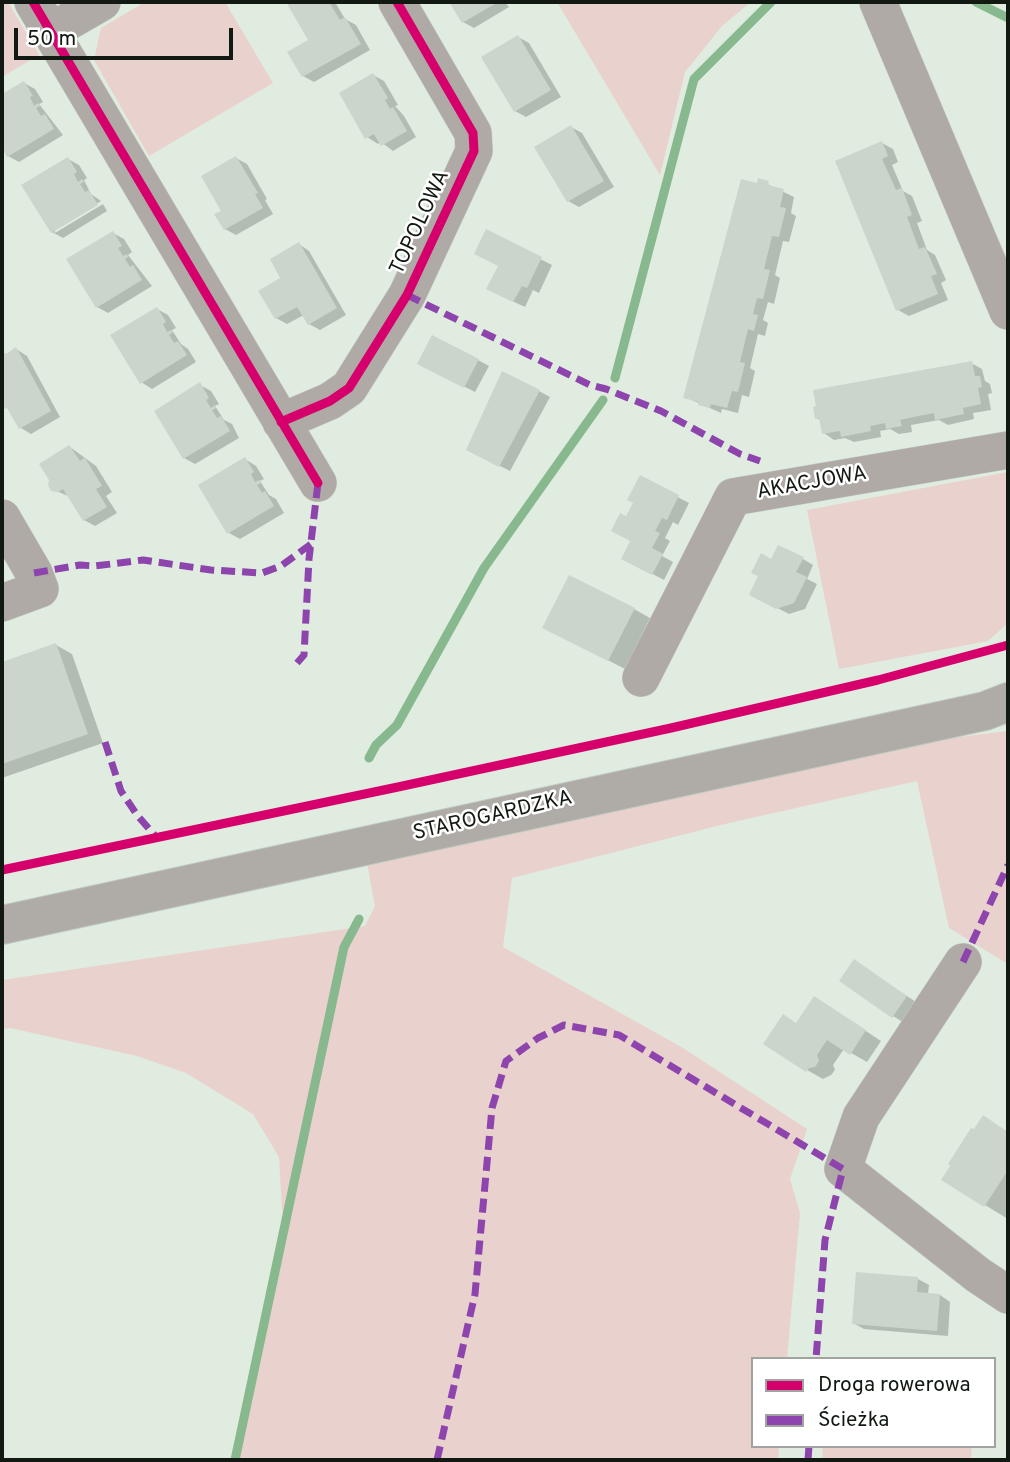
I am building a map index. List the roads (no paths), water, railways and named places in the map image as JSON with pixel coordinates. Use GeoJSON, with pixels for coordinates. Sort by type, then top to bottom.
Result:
{"type":"FeatureCollection","features":[{"type":"Feature","properties":{"kind":"main road","name":"STAROGARDZKA"},"geometry":{"type":"LineString","coordinates":[[2,925],[1001,708]]}},
{"type":"Feature","properties":{"kind":"street"},"geometry":{"type":"LineString","coordinates":[[103,2],[42,17],[318,483]]}},
{"type":"Feature","properties":{"kind":"street","name":"TOPOLOWA"},"geometry":{"type":"LineString","coordinates":[[281,422],[330,401],[349,387],[407,295],[474,150],[473,133],[397,2]]}},
{"type":"Feature","properties":{"kind":"street"},"geometry":{"type":"LineString","coordinates":[[878,2],[1008,311]]}},
{"type":"Feature","properties":{"kind":"street","name":"AKACJOWA"},"geometry":{"type":"LineString","coordinates":[[641,678],[733,497],[1008,450]]}},
{"type":"Feature","properties":{"kind":"street"},"geometry":{"type":"LineString","coordinates":[[2,518],[34,573],[40,589],[2,603]]}},
{"type":"Feature","properties":{"kind":"street"},"geometry":{"type":"LineString","coordinates":[[963,962],[860,1117],[843,1169],[978,1275],[1008,1294]]}},
{"type":"Feature","properties":{"kind":"waterway"},"geometry":{"type":"LineString","coordinates":[[615,378],[694,79],[771,2]]}},
{"type":"Feature","properties":{"kind":"waterway"},"geometry":{"type":"LineString","coordinates":[[976,2],[1008,18]]}},
{"type":"Feature","properties":{"kind":"waterway"},"geometry":{"type":"LineString","coordinates":[[369,758],[376,745],[397,725],[484,568],[603,400]]}},
{"type":"Feature","properties":{"kind":"waterway"},"geometry":{"type":"LineString","coordinates":[[235,1460],[344,947],[359,919]]}}]}
